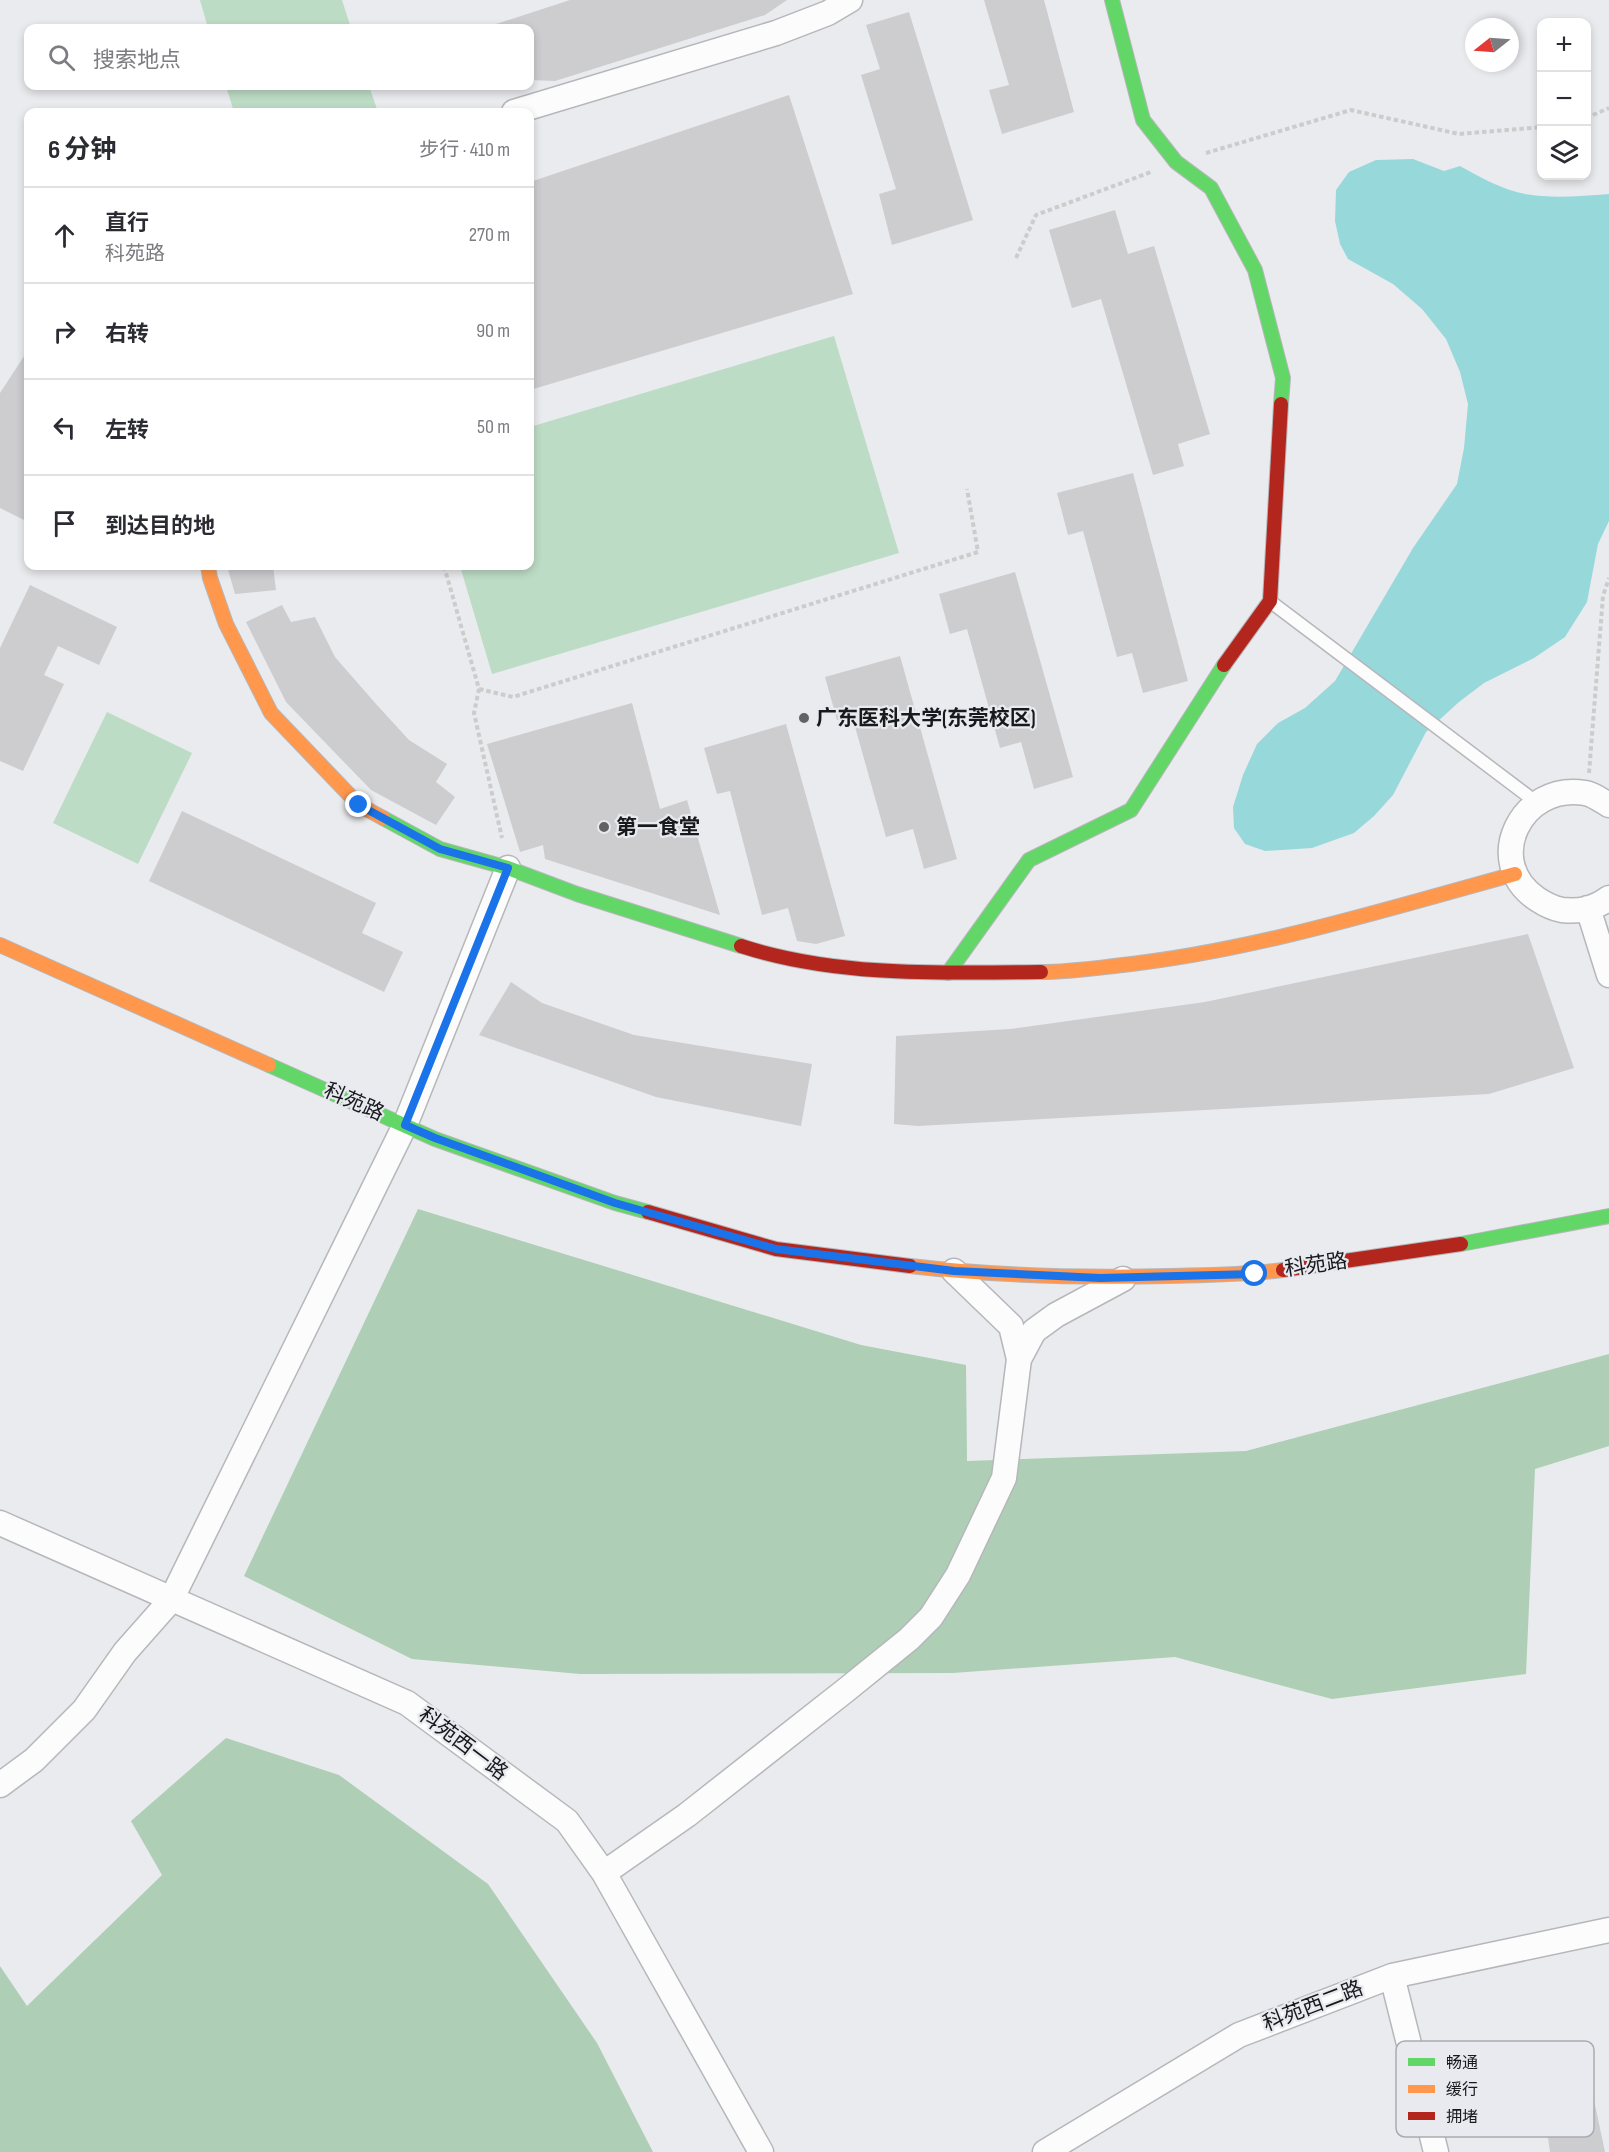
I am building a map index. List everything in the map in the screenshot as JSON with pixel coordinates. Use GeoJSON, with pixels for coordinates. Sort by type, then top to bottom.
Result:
{"type":"FeatureCollection","features":[{"type":"Feature","properties":{"kind":"street"},"geometry":{"type":"LineString","coordinates":[[527,108],[776,33],[828,13],[850,0]]}},
{"type":"Feature","properties":{"kind":"street"},"geometry":{"type":"LineString","coordinates":[[948,973],[1029,860],[1131,810],[1225,663],[1270,601],[1283,378],[1254,270],[1211,188],[1176,162],[1143,120],[1112,0]]}},
{"type":"Feature","properties":{"kind":"street"},"geometry":{"type":"LineString","coordinates":[[209,570],[226,624],[271,713],[359,805],[440,849],[508,868],[577,894],[772,956],[833,966],[948,973],[1063,972],[1167,960],[1277,939],[1515,874]]}},
{"type":"Feature","properties":{"kind":"street"},"geometry":{"type":"LineString","coordinates":[[1609,806],[1587,793],[1563,792],[1536,802],[1518,824],[1512,842],[1511,856],[1515,874],[1527,892],[1550,908],[1576,912],[1599,903],[1609,975]]}},
{"type":"Feature","properties":{"kind":"street"},"geometry":{"type":"LineString","coordinates":[[0,1785],[34,1760],[84,1710],[125,1652],[171,1600],[405,1125],[508,868]]}},
{"type":"Feature","properties":{"kind":"street","name":"科苑路"},"geometry":{"type":"LineString","coordinates":[[0,945],[435,1138],[615,1203],[776,1249],[954,1271],[1100,1278],[1255,1274],[1437,1249],[1609,1216]]}},
{"type":"Feature","properties":{"kind":"street"},"geometry":{"type":"LineString","coordinates":[[604,1874],[687,1815],[909,1639],[932,1617],[958,1575],[1004,1478],[1019,1359],[1011,1326],[954,1271]]}},
{"type":"Feature","properties":{"kind":"street"},"geometry":{"type":"LineString","coordinates":[[1019,1359],[1034,1331],[1056,1315],[1126,1277]]}},
{"type":"Feature","properties":{"kind":"street","name":"科苑西一路"},"geometry":{"type":"LineString","coordinates":[[0,1523],[407,1703],[567,1821],[604,1874],[761,2152]]}},
{"type":"Feature","properties":{"kind":"street","name":"科苑西二路"},"geometry":{"type":"LineString","coordinates":[[1045,2152],[1239,2035],[1392,1976],[1609,1930]]}},
{"type":"Feature","properties":{"kind":"street"},"geometry":{"type":"LineString","coordinates":[[1392,1976],[1408,2041]]}},
{"type":"Feature","properties":{"kind":"street"},"geometry":{"type":"LineString","coordinates":[[1432,2137],[1436,2152]]}},
{"type":"Feature","properties":{"kind":"lane"},"geometry":{"type":"LineString","coordinates":[[1270,601],[1536,802]]}},
{"type":"Feature","properties":{"kind":"path"},"geometry":{"type":"LineString","coordinates":[[1591,116],[1609,108]]}},
{"type":"Feature","properties":{"kind":"path"},"geometry":{"type":"LineString","coordinates":[[1016,258],[1036,216],[1176,162],[1351,110],[1459,134],[1537,127]]}},
{"type":"Feature","properties":{"kind":"path"},"geometry":{"type":"LineString","coordinates":[[479,689],[513,697],[978,552],[967,489]]}},
{"type":"Feature","properties":{"kind":"path"},"geometry":{"type":"LineString","coordinates":[[445,570],[479,689],[474,713],[508,868]]}},
{"type":"Feature","properties":{"kind":"path"},"geometry":{"type":"LineString","coordinates":[[1587,793],[1603,596],[1609,578]]}},
{"type":"Feature","properties":{"kind":"green space"},"geometry":{"type":"Polygon","coordinates":[[[200,0],[342,0],[350,24],[207,24],[200,0]]]}},
{"type":"Feature","properties":{"kind":"green space"},"geometry":{"type":"Polygon","coordinates":[[[227,90],[370,90],[377,108],[233,108],[227,90]]]}},
{"type":"Feature","properties":{"kind":"green space"},"geometry":{"type":"Polygon","coordinates":[[[834,336],[899,553],[492,674],[461,570],[534,570],[534,426],[834,336]]]}},
{"type":"Feature","properties":{"kind":"green space"},"geometry":{"type":"Polygon","coordinates":[[[107,712],[192,753],[138,864],[53,823],[107,712]]]}},
{"type":"Feature","properties":{"kind":"green space"},"geometry":{"type":"Polygon","coordinates":[[[418,1209],[861,1345],[966,1365],[967,1461],[1246,1451],[1609,1354],[1609,1446],[1535,1469],[1526,1674],[1332,1699],[1175,1657],[953,1673],[580,1674],[412,1659],[244,1576],[418,1209]]]}},
{"type":"Feature","properties":{"kind":"green space"},"geometry":{"type":"Polygon","coordinates":[[[226,1738],[339,1775],[488,1884],[597,2043],[653,2152],[0,2152],[0,1966],[27,2006],[162,1875],[131,1821],[226,1738]]]}},
{"type":"Feature","properties":{"kind":"water"},"geometry":{"type":"Polygon","coordinates":[[[1413,159],[1444,171],[1460,166],[1500,186],[1535,196],[1609,194],[1609,521],[1598,544],[1587,602],[1565,637],[1534,658],[1484,683],[1426,732],[1393,795],[1354,833],[1312,848],[1265,851],[1245,844],[1234,828],[1233,807],[1243,775],[1257,744],[1278,723],[1305,708],[1335,681],[1413,548],[1457,484],[1464,448],[1468,404],[1460,372],[1446,339],[1422,309],[1393,284],[1348,259],[1340,244],[1335,221],[1336,190],[1349,172],[1376,160],[1413,159]]]}},
{"type":"Feature","properties":{"kind":"building"},"geometry":{"type":"Polygon","coordinates":[[[570,0],[787,0],[765,15],[555,81],[534,80],[534,24],[496,24],[570,0]]]}},
{"type":"Feature","properties":{"kind":"building"},"geometry":{"type":"Polygon","coordinates":[[[984,0],[1044,0],[1074,112],[1002,134],[989,90],[1009,85],[984,0]]]}},
{"type":"Feature","properties":{"kind":"building"},"geometry":{"type":"Polygon","coordinates":[[[909,12],[973,220],[892,245],[879,194],[896,189],[861,75],[880,69],[866,25],[909,12]]]}},
{"type":"Feature","properties":{"kind":"building"},"geometry":{"type":"Polygon","coordinates":[[[789,95],[853,294],[534,389],[534,181],[789,95]]]}},
{"type":"Feature","properties":{"kind":"building"},"geometry":{"type":"Polygon","coordinates":[[[1115,210],[1128,254],[1154,246],[1210,434],[1178,444],[1184,466],[1153,475],[1101,299],[1072,308],[1049,230],[1115,210]]]}},
{"type":"Feature","properties":{"kind":"building"},"geometry":{"type":"Polygon","coordinates":[[[24,356],[24,520],[0,508],[0,393],[24,356]]]}},
{"type":"Feature","properties":{"kind":"building"},"geometry":{"type":"Polygon","coordinates":[[[1133,473],[1188,681],[1143,693],[1132,653],[1117,657],[1083,531],[1068,535],[1057,493],[1133,473]]]}},
{"type":"Feature","properties":{"kind":"building"},"geometry":{"type":"Polygon","coordinates":[[[228,570],[274,570],[276,590],[235,594],[228,570]]]}},
{"type":"Feature","properties":{"kind":"building"},"geometry":{"type":"Polygon","coordinates":[[[1015,572],[1073,777],[1034,789],[1021,742],[1000,748],[967,629],[950,634],[939,594],[1015,572]]]}},
{"type":"Feature","properties":{"kind":"building"},"geometry":{"type":"Polygon","coordinates":[[[30,585],[117,627],[99,665],[58,646],[44,675],[64,684],[23,771],[0,761],[0,648],[30,585]]]}},
{"type":"Feature","properties":{"kind":"building"},"geometry":{"type":"Polygon","coordinates":[[[282,605],[291,622],[315,617],[335,657],[376,704],[409,740],[447,764],[436,782],[455,797],[436,825],[371,790],[286,702],[246,622],[282,605]]]}},
{"type":"Feature","properties":{"kind":"building"},"geometry":{"type":"Polygon","coordinates":[[[900,656],[957,859],[924,869],[913,829],[886,837],[852,716],[837,720],[825,677],[900,656]]]}},
{"type":"Feature","properties":{"kind":"building","name":"第一食堂"},"geometry":{"type":"Polygon","coordinates":[[[632,703],[660,809],[687,800],[720,915],[545,859],[543,845],[520,852],[487,744],[632,703]]]}},
{"type":"Feature","properties":{"kind":"building"},"geometry":{"type":"Polygon","coordinates":[[[786,724],[845,936],[816,944],[797,941],[788,908],[762,915],[730,791],[717,794],[704,748],[786,724]]]}},
{"type":"Feature","properties":{"kind":"building"},"geometry":{"type":"Polygon","coordinates":[[[182,811],[376,903],[362,933],[403,952],[384,992],[149,881],[182,811]]]}},
{"type":"Feature","properties":{"kind":"building"},"geometry":{"type":"Polygon","coordinates":[[[1528,934],[1574,1068],[1489,1094],[918,1126],[894,1124],[896,1036],[1010,1029],[1205,1002],[1528,934]]]}},
{"type":"Feature","properties":{"kind":"building"},"geometry":{"type":"Polygon","coordinates":[[[511,982],[542,1003],[634,1035],[812,1064],[801,1126],[656,1097],[479,1035],[511,982]]]}},
{"type":"Feature","properties":{"kind":"building"},"geometry":{"type":"Polygon","coordinates":[[[1594,2100],[1605,2152],[1550,2152],[1546,2137],[1594,2137],[1594,2100]]]}},
{"type":"Feature","properties":{"kind":"traffic: fast"},"geometry":{"type":"LineString","coordinates":[[1112,0],[1143,120],[1176,162],[1211,188],[1255,270],[1283,378],[1281,404]]}},
{"type":"Feature","properties":{"kind":"traffic: fast"},"geometry":{"type":"LineString","coordinates":[[948,973],[1029,860],[1131,810],[1224,665]]}},
{"type":"Feature","properties":{"kind":"traffic: fast"},"geometry":{"type":"LineString","coordinates":[[383,818],[440,849],[508,868],[577,894],[741,946]]}},
{"type":"Feature","properties":{"kind":"traffic: fast"},"geometry":{"type":"LineString","coordinates":[[269,1065],[435,1139],[615,1203],[648,1212]]}},
{"type":"Feature","properties":{"kind":"traffic: fast"},"geometry":{"type":"LineString","coordinates":[[1461,1244],[1609,1216]]}},
{"type":"Feature","properties":{"kind":"traffic: slow"},"geometry":{"type":"LineString","coordinates":[[209,570],[226,624],[271,713],[359,805],[383,818]]}},
{"type":"Feature","properties":{"kind":"traffic: slow"},"geometry":{"type":"LineString","coordinates":[[1041,972],[1072,971],[1173,958],[1272,939],[1515,874]]}},
{"type":"Feature","properties":{"kind":"traffic: slow"},"geometry":{"type":"LineString","coordinates":[[0,945],[269,1065]]}},
{"type":"Feature","properties":{"kind":"traffic: slow"},"geometry":{"type":"LineString","coordinates":[[910,1266],[1007,1274],[1136,1277],[1283,1270]]}},
{"type":"Feature","properties":{"kind":"traffic: jam"},"geometry":{"type":"LineString","coordinates":[[1224,665],[1270,601],[1281,404]]}},
{"type":"Feature","properties":{"kind":"traffic: jam"},"geometry":{"type":"LineString","coordinates":[[741,946],[777,956],[852,968],[966,973],[1041,972]]}},
{"type":"Feature","properties":{"kind":"traffic: jam"},"geometry":{"type":"LineString","coordinates":[[648,1212],[776,1249],[910,1266]]}},
{"type":"Feature","properties":{"kind":"traffic: jam"},"geometry":{"type":"LineString","coordinates":[[1283,1270],[1461,1244]]}},
{"type":"Feature","properties":{"kind":"place","name":"广东医科大学(东莞校区)"},"geometry":{"type":"Point","coordinates":[804,718]}},
{"type":"Feature","properties":{"kind":"place","name":"第一食堂"},"geometry":{"type":"Point","coordinates":[604,827]}},
{"type":"Feature","properties":{"kind":"route"},"geometry":{"type":"LineString","coordinates":[[359,805],[440,849],[508,868],[405,1125],[615,1203],[776,1249],[954,1271],[1100,1278],[1255,1274]]}}]}
